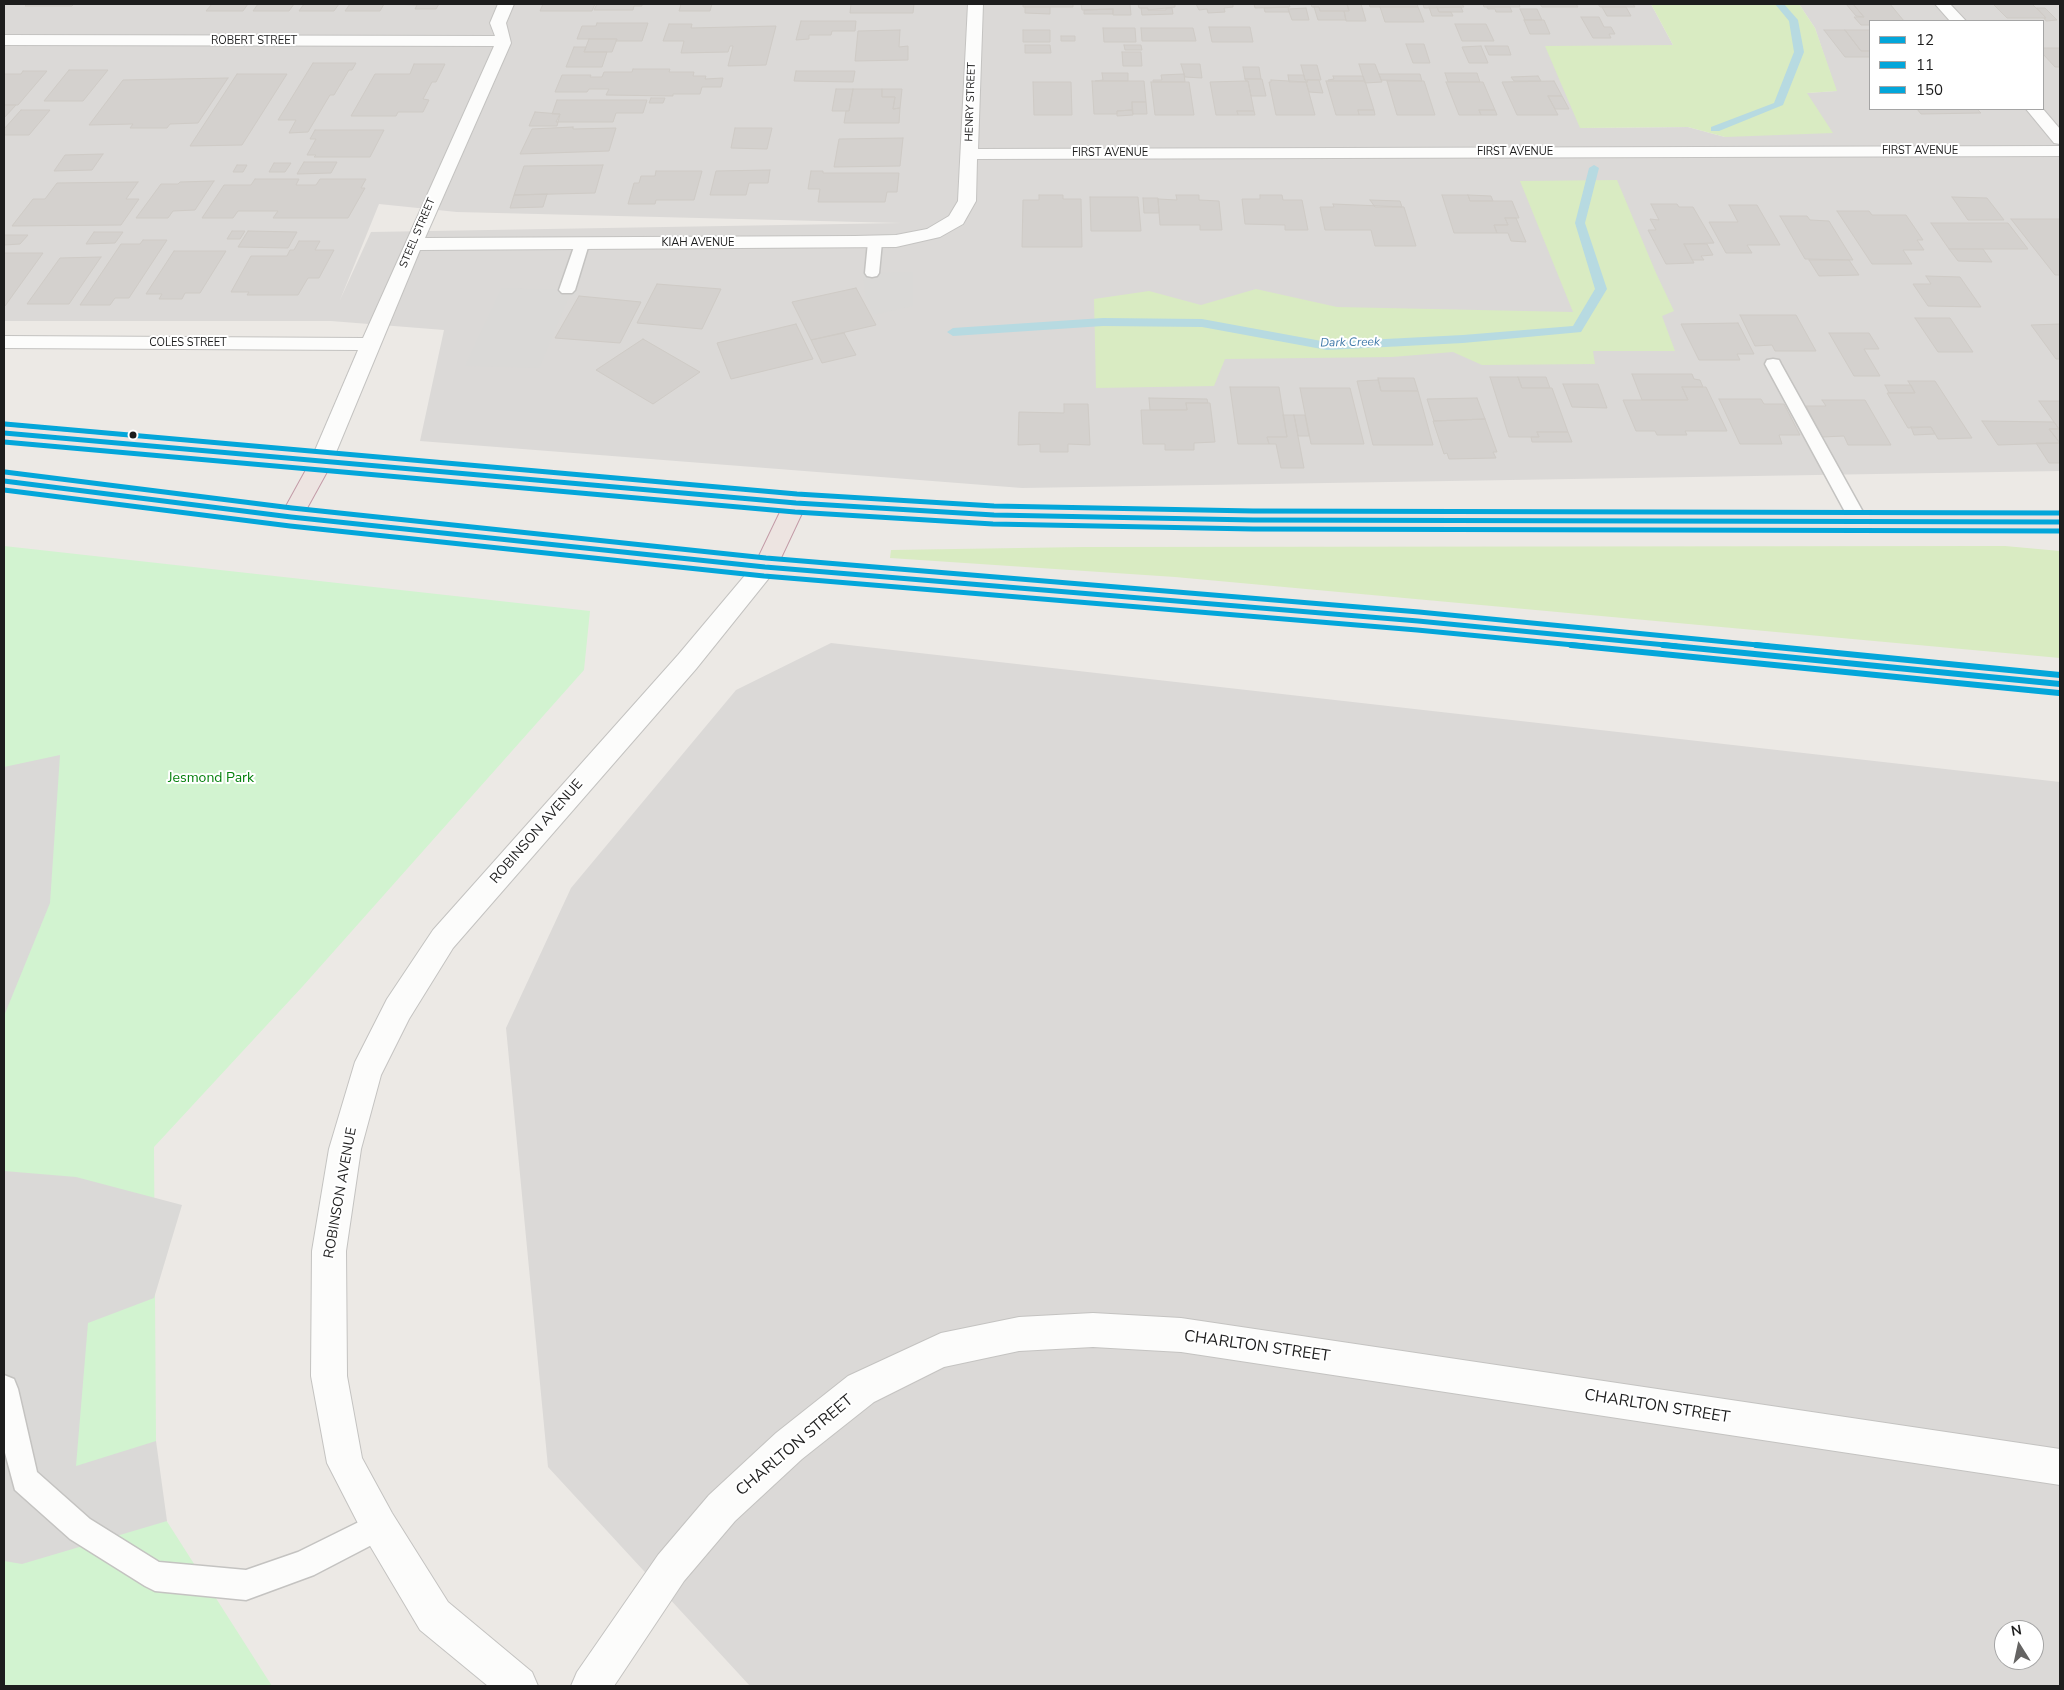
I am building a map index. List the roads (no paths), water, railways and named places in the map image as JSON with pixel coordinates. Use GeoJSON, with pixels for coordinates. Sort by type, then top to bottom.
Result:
{"type":"FeatureCollection","features":[{"type":"Feature","properties":{"kind":"highway"},"geometry":{"type":"LineString","coordinates":[[4,433],[796,503],[994,515],[1253,520],[2060,522]]}},
{"type":"Feature","properties":{"kind":"highway"},"geometry":{"type":"LineString","coordinates":[[291,518],[321,462]]}},
{"type":"Feature","properties":{"kind":"highway"},"geometry":{"type":"LineString","coordinates":[[4,481],[291,518],[765,567],[1418,620],[2060,684]]}},
{"type":"Feature","properties":{"kind":"highway"},"geometry":{"type":"LineString","coordinates":[[765,567],[796,503]]}},
{"type":"Feature","properties":{"kind":"street"},"geometry":{"type":"LineString","coordinates":[[504,41],[498,23],[506,4]]}},
{"type":"Feature","properties":{"kind":"street","name":"HENRY STREET"},"geometry":{"type":"LineString","coordinates":[[967,200],[975,4]]}},
{"type":"Feature","properties":{"kind":"street"},"geometry":{"type":"LineString","coordinates":[[1942,4],[1957,20]]}},
{"type":"Feature","properties":{"kind":"street","name":"ROBERT STREET"},"geometry":{"type":"LineString","coordinates":[[4,40],[504,41]]}},
{"type":"Feature","properties":{"kind":"street","name":"STEEL STREET"},"geometry":{"type":"LineString","coordinates":[[321,462],[413,244],[504,41]]}},
{"type":"Feature","properties":{"kind":"street"},"geometry":{"type":"LineString","coordinates":[[2035,110],[2060,138]]}},
{"type":"Feature","properties":{"kind":"street","name":"FIRST AVENUE"},"geometry":{"type":"LineString","coordinates":[[969,154],[2060,151]]}},
{"type":"Feature","properties":{"kind":"street","name":"KIAH AVENUE"},"geometry":{"type":"LineString","coordinates":[[413,244],[896,241],[932,233],[956,220],[967,200]]}},
{"type":"Feature","properties":{"kind":"street","name":"COLES STREET"},"geometry":{"type":"LineString","coordinates":[[4,342],[372,344]]}},
{"type":"Feature","properties":{"kind":"street","name":"ROBINSON AVENUE"},"geometry":{"type":"LineString","coordinates":[[518,1686],[434,1616],[379,1526],[345,1463],[329,1376],[329,1251],[345,1149],[366,1072],[398,1009],[443,939],[686,662],[765,567]]}},
{"type":"Feature","properties":{"kind":"street","name":"CHARLTON STREET"},"geometry":{"type":"LineString","coordinates":[[591,1686],[672,1568],[722,1508],[790,1446],[861,1389],[941,1350],[1019,1334],[1093,1330],[1181,1335],[2060,1467]]}},
{"type":"Feature","properties":{"kind":"lane"},"geometry":{"type":"LineString","coordinates":[[872,273],[875,242]]}},
{"type":"Feature","properties":{"kind":"lane"},"geometry":{"type":"LineString","coordinates":[[567,290],[582,244]]}},
{"type":"Feature","properties":{"kind":"lane"},"geometry":{"type":"LineString","coordinates":[[1773,364],[1859,521]]}},
{"type":"Feature","properties":{"kind":"lane"},"geometry":{"type":"LineString","coordinates":[[4,1389],[25,1480],[80,1529],[156,1576],[246,1585],[304,1565],[379,1526]]}},
{"type":"Feature","properties":{"kind":"waterway","name":"Dark Creek"},"geometry":{"type":"LineString","coordinates":[[1715,129],[1778,105],[1799,52],[1793,20],[1779,4]]}},
{"type":"Feature","properties":{"kind":"waterway","name":"Dark Creek"},"geometry":{"type":"LineString","coordinates":[[953,332],[1103,322],[1202,323],[1327,346],[1463,339],[1577,329],[1601,289],[1580,223],[1594,168]]}},
{"type":"Feature","properties":{"kind":"park label","name":"Jesmond Park"},"geometry":{"type":"Point","coordinates":[211,779]}}]}
